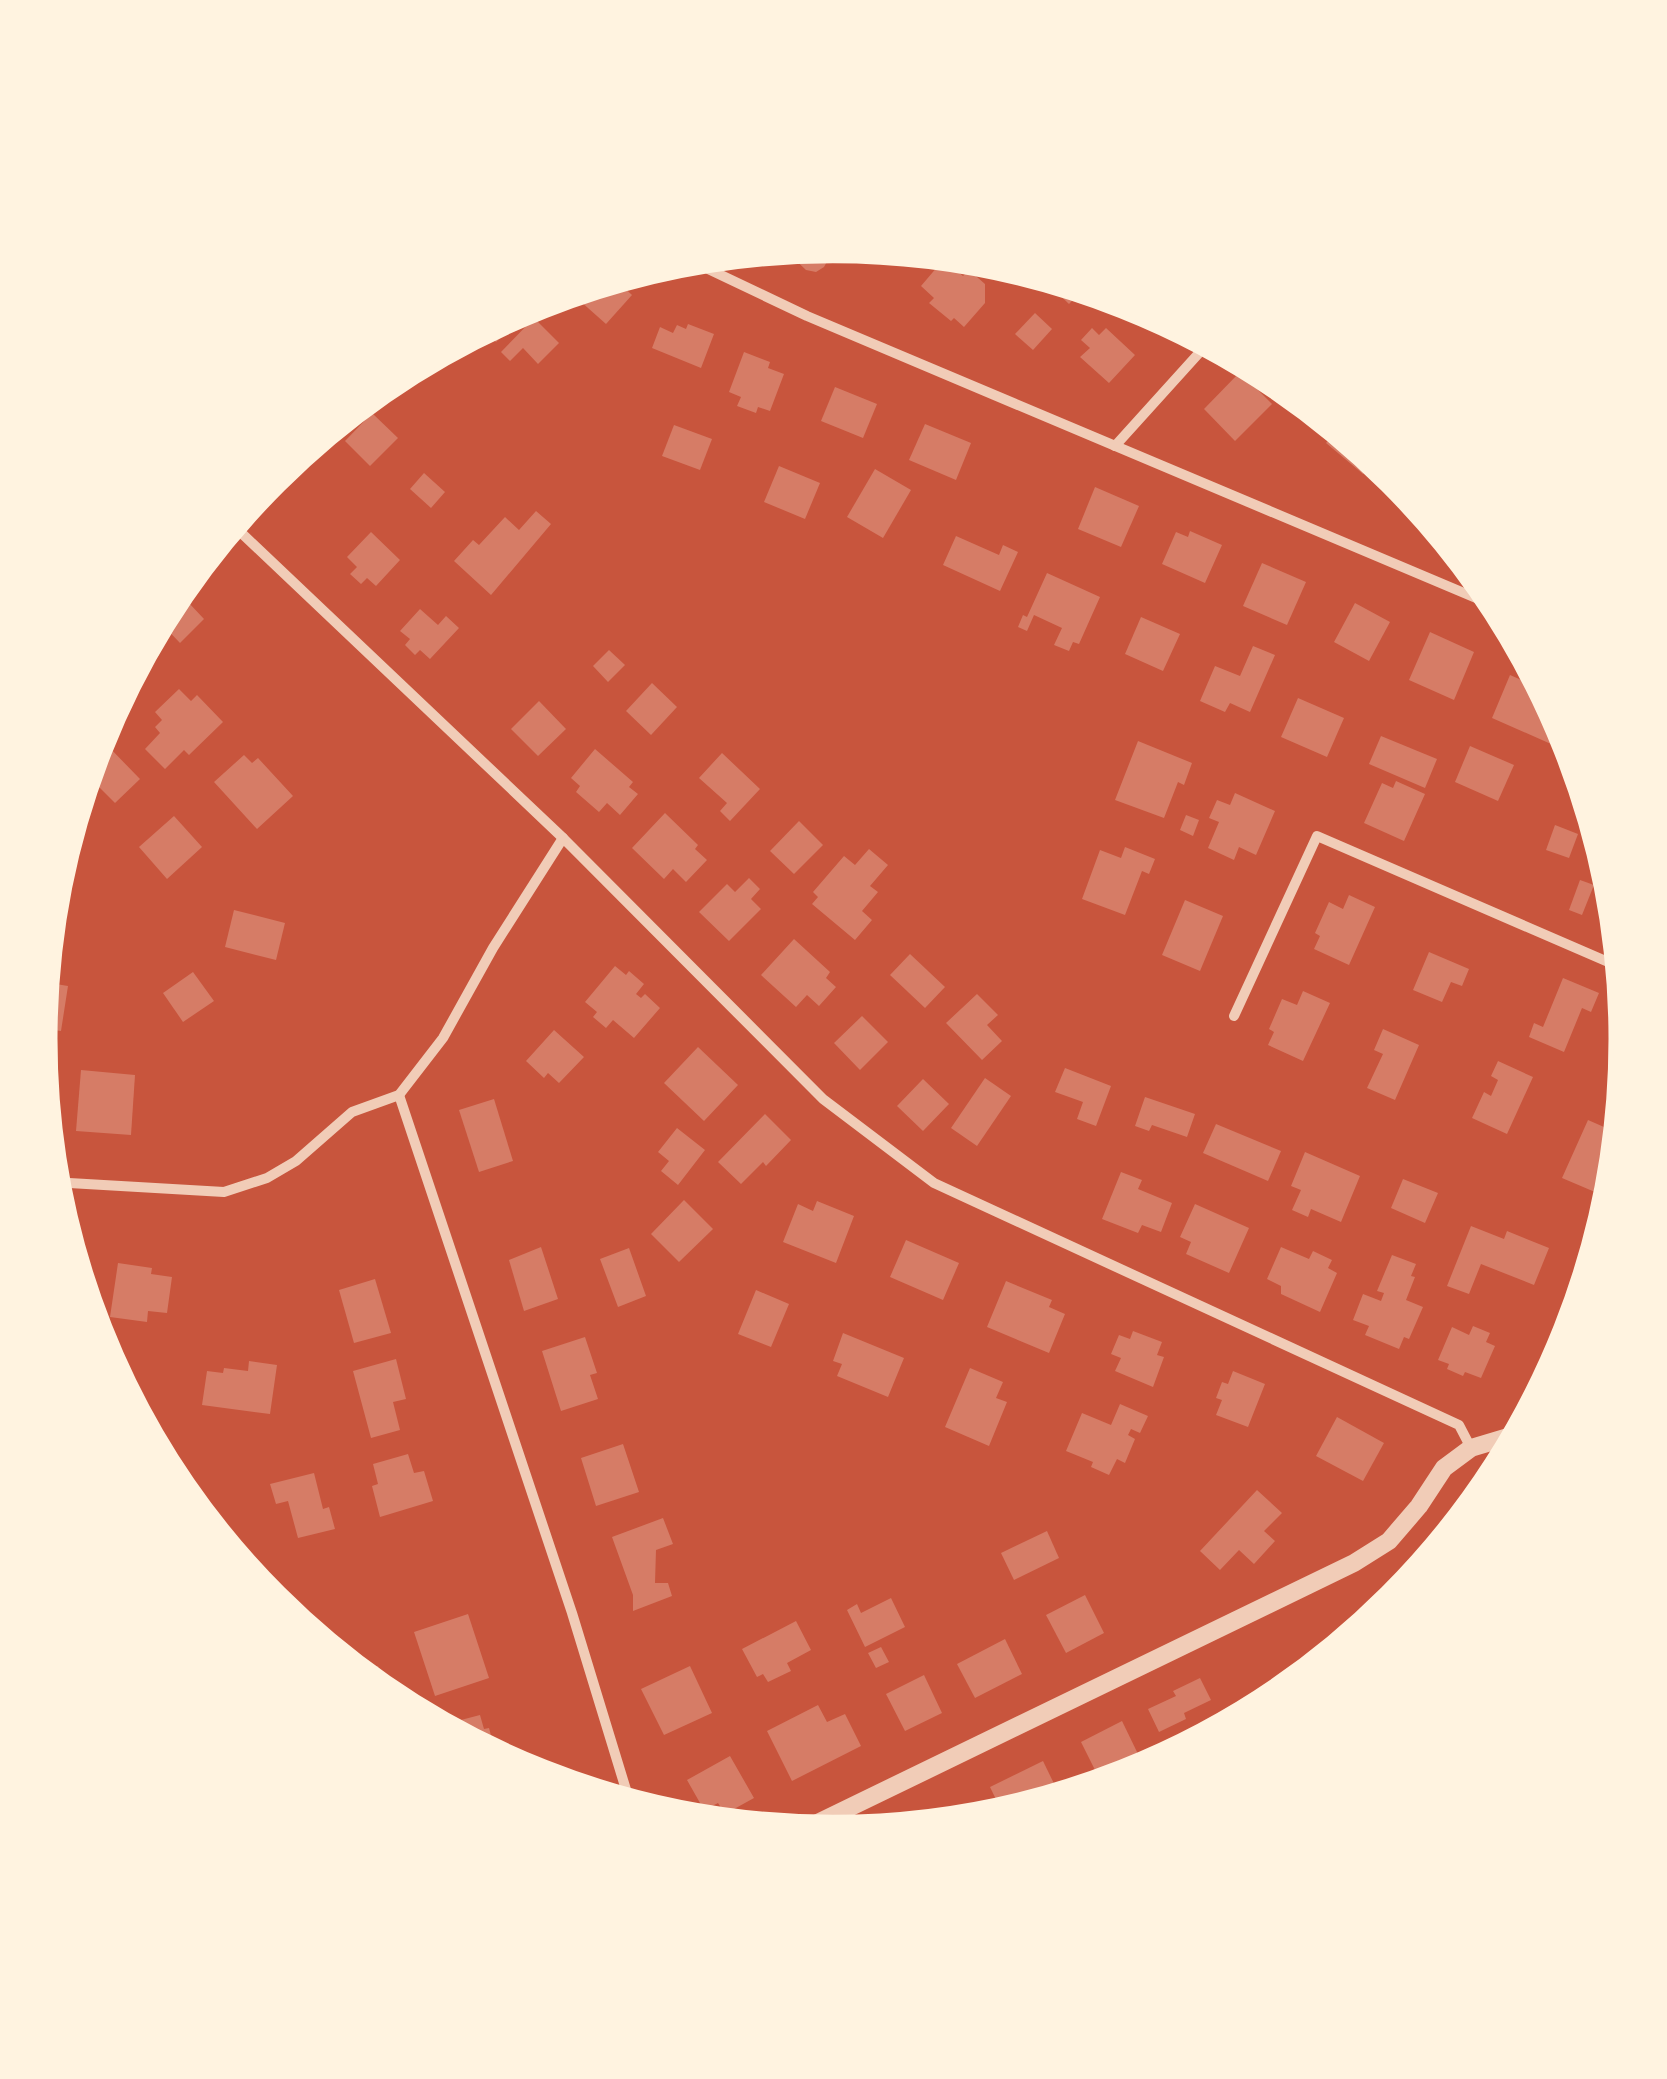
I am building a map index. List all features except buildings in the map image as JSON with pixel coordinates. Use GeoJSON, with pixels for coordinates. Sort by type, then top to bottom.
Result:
{"type":"FeatureCollection","features":[{"type":"Feature","properties":{"kind":"street"},"geometry":{"type":"LineString","coordinates":[[713,271],[807,316],[1474,597]]}},
{"type":"Feature","properties":{"kind":"street"},"geometry":{"type":"LineString","coordinates":[[1115,446],[1199,352]]}},
{"type":"Feature","properties":{"kind":"street"},"geometry":{"type":"LineString","coordinates":[[242,534],[562,838],[823,1099],[934,1183],[1459,1425],[1471,1448]]}},
{"type":"Feature","properties":{"kind":"street"},"geometry":{"type":"LineString","coordinates":[[1234,1016],[1317,836],[1607,962]]}},
{"type":"Feature","properties":{"kind":"street"},"geometry":{"type":"LineString","coordinates":[[69,1183],[224,1192],[268,1178],[296,1161],[352,1112],[399,1095],[442,1038],[562,838]]}},
{"type":"Feature","properties":{"kind":"street"},"geometry":{"type":"LineString","coordinates":[[399,1095],[572,1613],[626,1789]]}},
{"type":"Feature","properties":{"kind":"street"},"geometry":{"type":"LineString","coordinates":[[828,1818],[1354,1563],[1389,1541],[1444,1468],[1471,1448],[1502,1439]]}}]}
